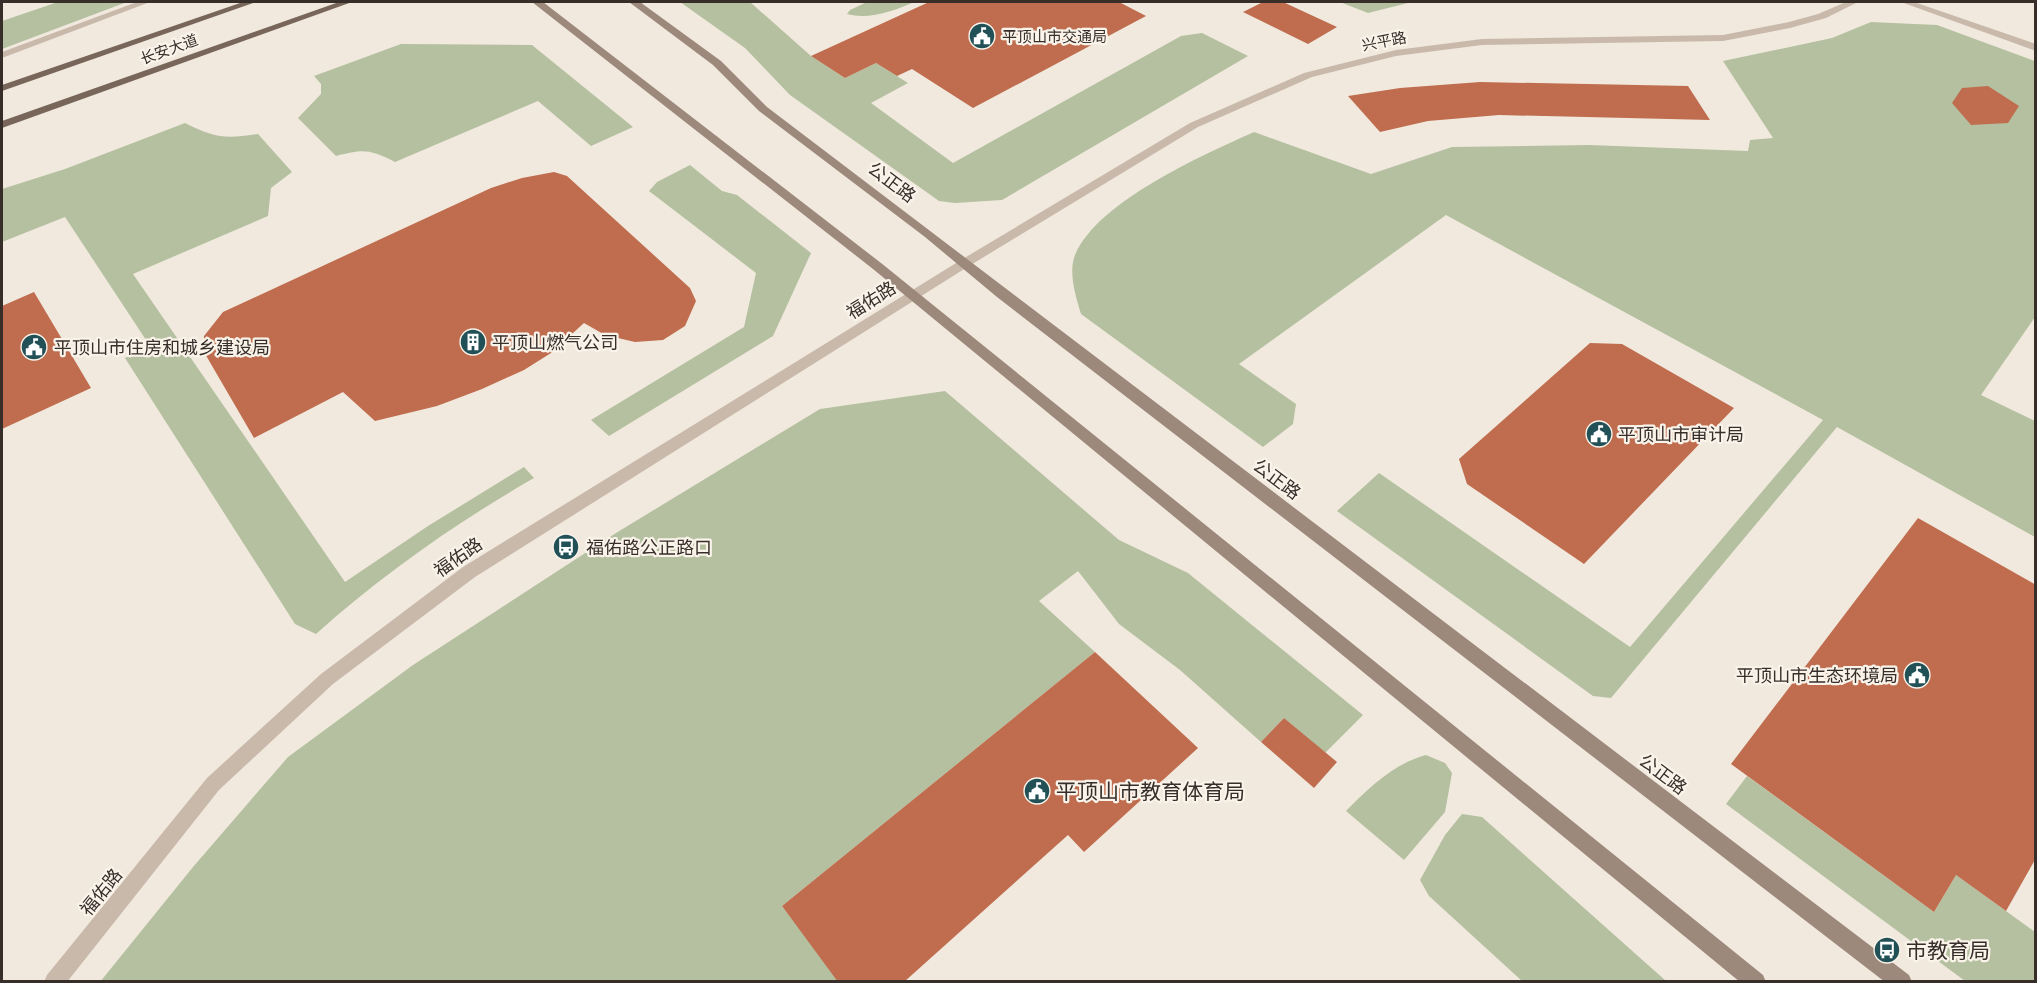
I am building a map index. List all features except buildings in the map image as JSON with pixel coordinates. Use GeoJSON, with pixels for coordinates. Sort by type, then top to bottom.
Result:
{"type":"FeatureCollection","features":[{"type":"Feature","properties":{"kind":"main road","name":"长安大道"},"geometry":{"type":"LineString","coordinates":[[2,88],[251,2]]}},
{"type":"Feature","properties":{"kind":"main road","name":"长安大道"},"geometry":{"type":"LineString","coordinates":[[2,125],[347,2]]}},
{"type":"Feature","properties":{"kind":"main road"},"geometry":{"type":"LineString","coordinates":[[537,2],[914,297],[1756,981]]}},
{"type":"Feature","properties":{"kind":"main road","name":"公正路"},"geometry":{"type":"LineString","coordinates":[[634,2],[717,63],[763,109],[1902,981]]}},
{"type":"Feature","properties":{"kind":"street"},"geometry":{"type":"LineString","coordinates":[[2,56],[145,2]]}},
{"type":"Feature","properties":{"kind":"street","name":"兴平路"},"geometry":{"type":"LineString","coordinates":[[965,263],[1194,125],[1298,80],[1343,65],[1396,53],[1482,42],[1723,38],[1790,26],[1822,16],[1852,2]]}},
{"type":"Feature","properties":{"kind":"street"},"geometry":{"type":"LineString","coordinates":[[1906,2],[2036,48]]}},
{"type":"Feature","properties":{"kind":"street","name":"福佑路"},"geometry":{"type":"LineString","coordinates":[[54,981],[213,784],[327,679],[469,572],[914,297],[965,263]]}},
{"type":"Feature","properties":{"kind":"green space"},"geometry":{"type":"Polygon","coordinates":[[[58,2],[127,2],[2,49],[2,21],[58,2]]]}},
{"type":"Feature","properties":{"kind":"green space"},"geometry":{"type":"Polygon","coordinates":[[[680,2],[750,2],[811,56],[845,78],[876,63],[908,83],[871,103],[953,163],[1181,36],[1202,33],[1248,56],[1002,200],[955,203],[939,201],[790,95],[745,48],[680,2]]]}},
{"type":"Feature","properties":{"kind":"green space"},"geometry":{"type":"Polygon","coordinates":[[[867,2],[914,2],[872,15],[847,14],[850,10],[867,2]]]}},
{"type":"Feature","properties":{"kind":"green space"},"geometry":{"type":"Polygon","coordinates":[[[1340,2],[1412,2],[1368,13],[1340,2]]]}},
{"type":"Feature","properties":{"kind":"green space"},"geometry":{"type":"Polygon","coordinates":[[[1871,22],[1937,25],[2035,61],[2035,317],[1981,395],[2035,421],[2035,537],[1837,427],[1611,698],[1593,696],[1337,511],[1379,473],[1630,647],[1823,420],[1446,215],[1239,364],[1296,404],[1293,424],[1263,447],[1081,314],[1072,269],[1075,255],[1087,235],[1128,198],[1181,167],[1254,132],[1371,174],[1452,147],[1589,145],[1748,151],[1750,140],[1773,138],[1723,61],[1832,38],[1871,22]]]}},
{"type":"Feature","properties":{"kind":"green space"},"geometry":{"type":"Polygon","coordinates":[[[401,44],[532,45],[633,127],[591,146],[538,101],[395,162],[366,152],[336,156],[298,118],[321,94],[321,84],[314,76],[401,44]]]}},
{"type":"Feature","properties":{"kind":"green space"},"geometry":{"type":"Polygon","coordinates":[[[185,123],[204,132],[220,136],[258,134],[292,172],[271,188],[268,216],[133,274],[345,582],[428,526],[524,467],[534,478],[421,550],[316,634],[295,624],[125,358],[150,346],[65,217],[2,242],[2,189],[65,169],[185,123]]]}},
{"type":"Feature","properties":{"kind":"green space"},"geometry":{"type":"Polygon","coordinates":[[[690,165],[722,191],[737,195],[811,253],[773,336],[609,436],[591,420],[744,327],[756,273],[649,191],[657,182],[690,165]]]}},
{"type":"Feature","properties":{"kind":"green space"},"geometry":{"type":"Polygon","coordinates":[[[945,391],[1119,540],[1188,573],[1363,715],[1325,753],[1284,718],[1261,742],[1180,670],[1119,624],[1078,571],[1039,601],[1095,652],[782,906],[838,981],[100,982],[193,867],[288,757],[413,665],[616,533],[820,409],[945,391]]]}},
{"type":"Feature","properties":{"kind":"green space"},"geometry":{"type":"Polygon","coordinates":[[[1426,755],[1445,763],[1452,773],[1445,812],[1404,860],[1346,811],[1373,785],[1393,770],[1426,755]]]}},
{"type":"Feature","properties":{"kind":"green space"},"geometry":{"type":"Polygon","coordinates":[[[1747,776],[1934,912],[1956,875],[2035,932],[2035,981],[1965,981],[1726,804],[1747,776]]]}},
{"type":"Feature","properties":{"kind":"green space"},"geometry":{"type":"Polygon","coordinates":[[[1462,814],[1482,817],[1666,981],[1522,981],[1429,896],[1420,880],[1445,835],[1462,814]]]}},
{"type":"Feature","properties":{"kind":"place","name":"平顶山市交通局"},"geometry":{"type":"Point","coordinates":[982,36]}},
{"type":"Feature","properties":{"kind":"place","name":"平顶山燃气公司"},"geometry":{"type":"Point","coordinates":[473,342]}},
{"type":"Feature","properties":{"kind":"place","name":"平顶山市住房和城乡建设局"},"geometry":{"type":"Point","coordinates":[34,347]}},
{"type":"Feature","properties":{"kind":"place","name":"平顶山市审计局"},"geometry":{"type":"Point","coordinates":[1599,434]}},
{"type":"Feature","properties":{"kind":"place","name":"福佑路公正路口"},"geometry":{"type":"Point","coordinates":[566,547]}},
{"type":"Feature","properties":{"kind":"place","name":"平顶山市生态环境局"},"geometry":{"type":"Point","coordinates":[1917,675]}},
{"type":"Feature","properties":{"kind":"place","name":"平顶山市教育体育局"},"geometry":{"type":"Point","coordinates":[1037,791]}},
{"type":"Feature","properties":{"kind":"place","name":"市教育局"},"geometry":{"type":"Point","coordinates":[1887,950]}}]}
